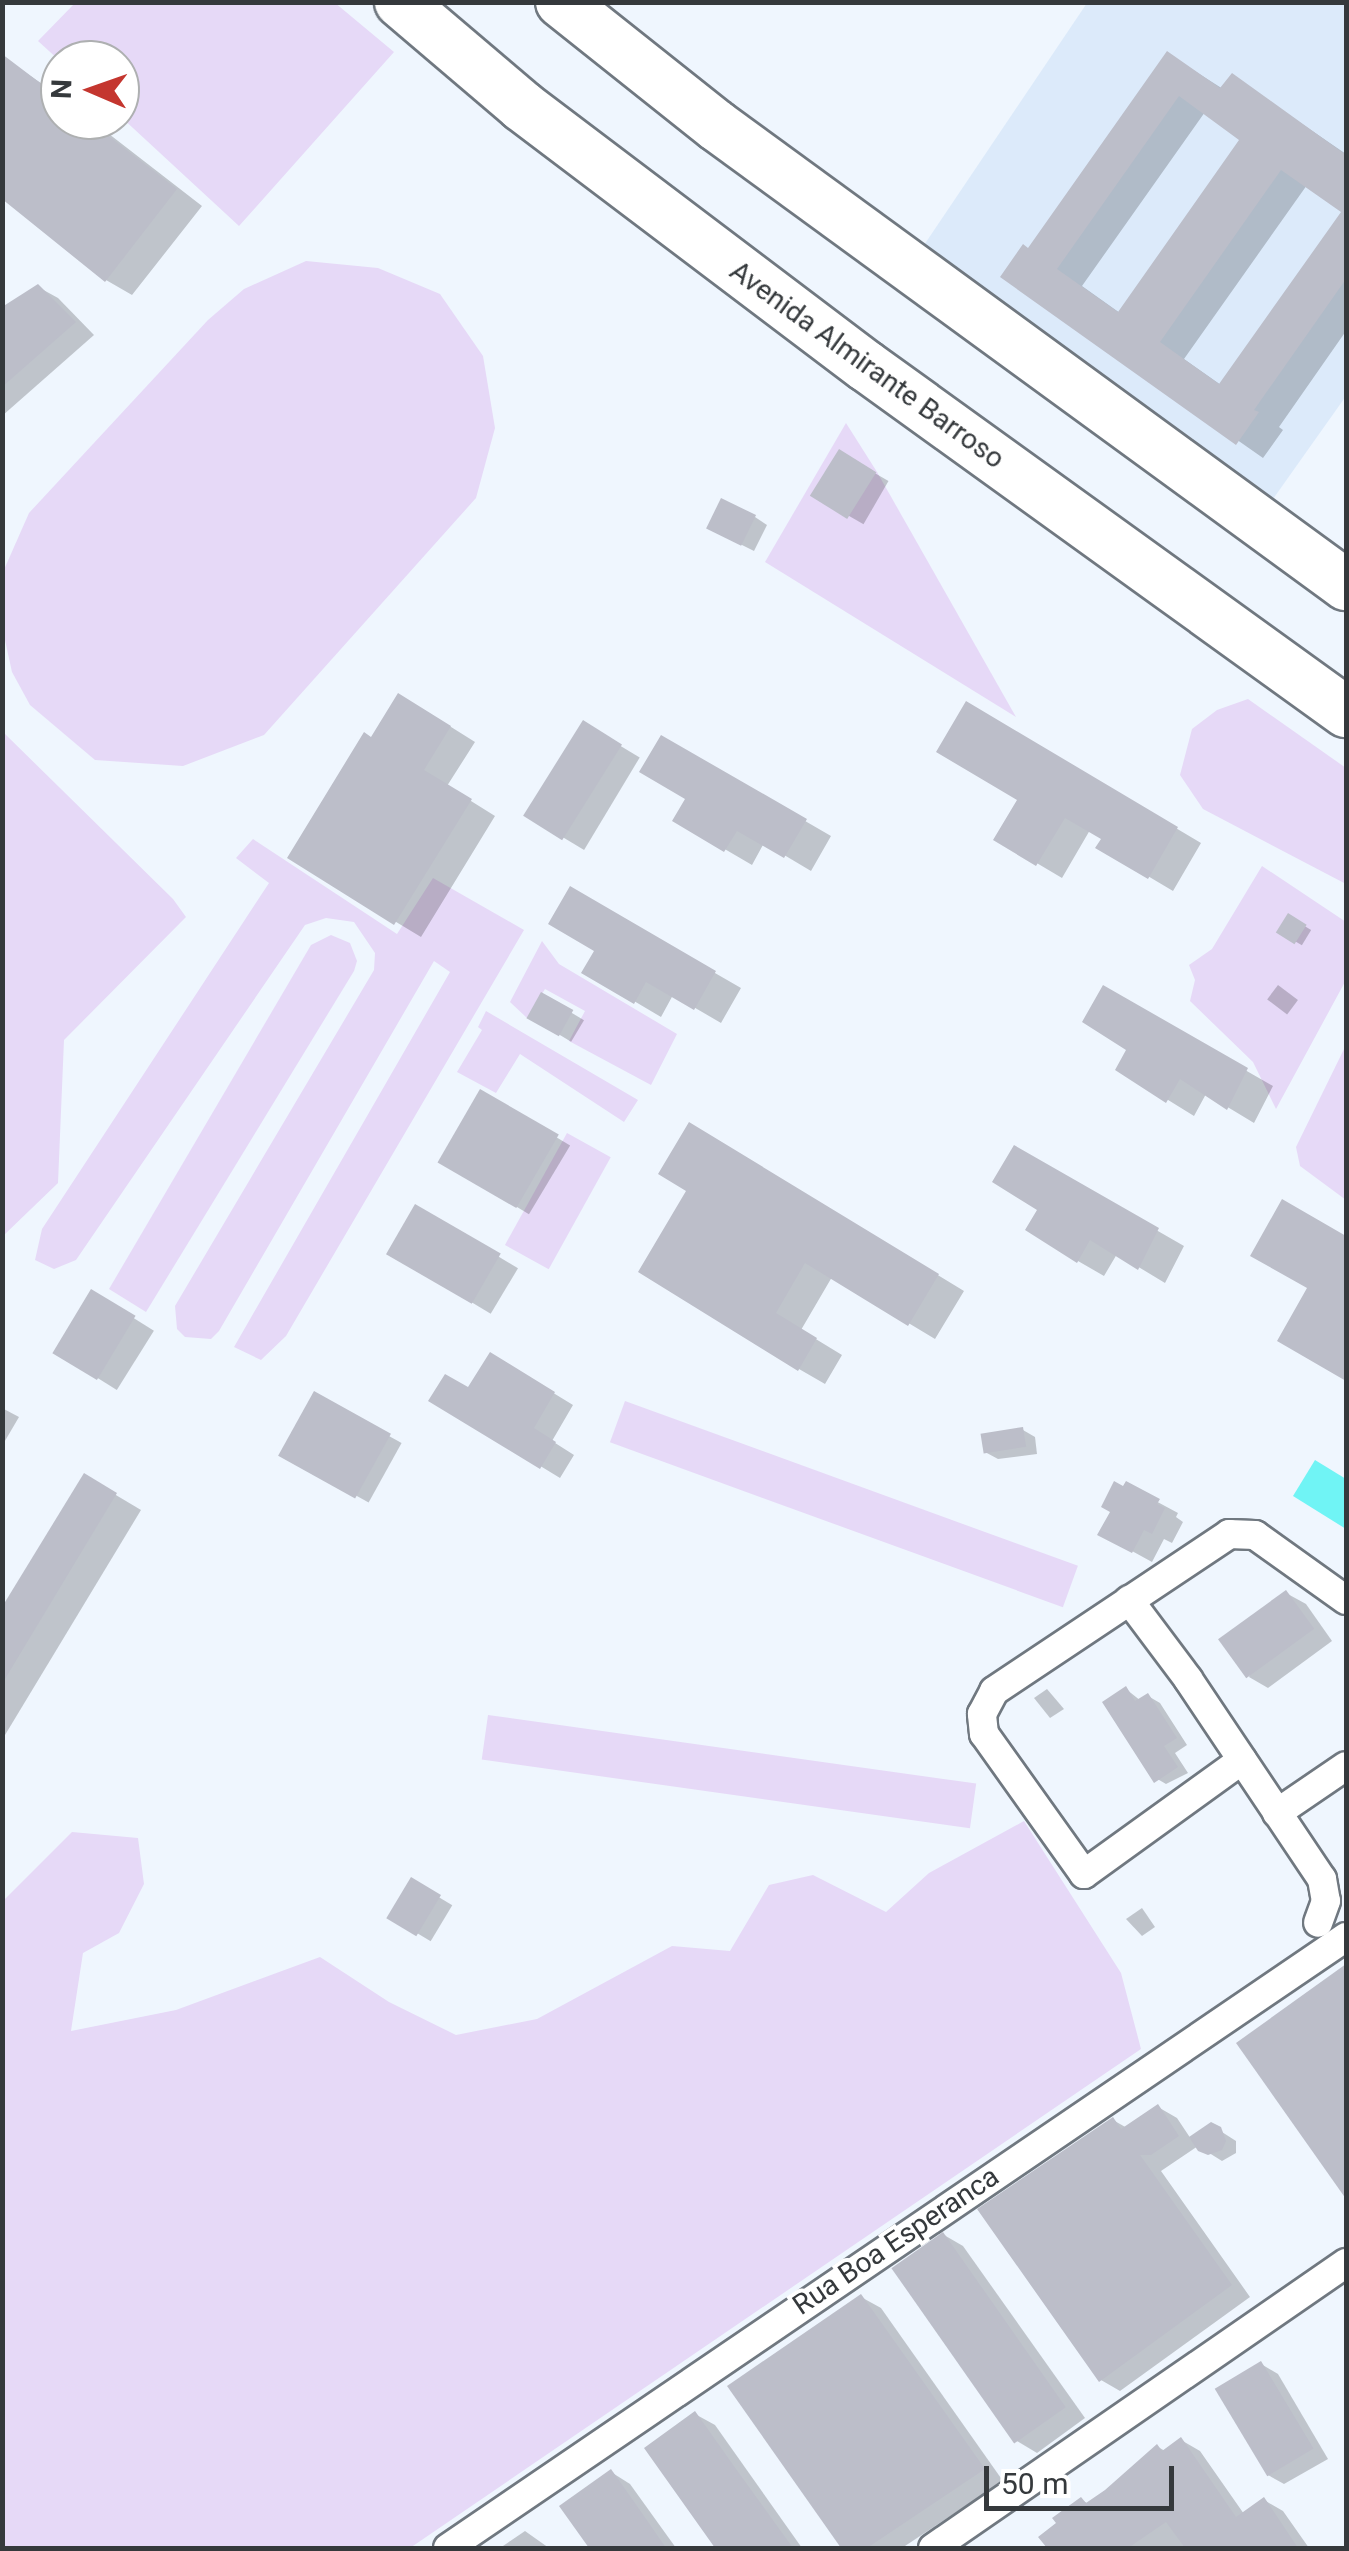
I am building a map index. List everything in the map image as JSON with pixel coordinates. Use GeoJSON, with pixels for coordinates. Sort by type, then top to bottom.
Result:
{"type":"FeatureCollection","features":[{"type":"Feature","properties":{"kind":"highway","name":"Avenida Almirante Barroso"},"geometry":{"type":"LineString","coordinates":[[400,2],[522,106],[866,366],[1346,712]]}},
{"type":"Feature","properties":{"kind":"highway"},"geometry":{"type":"LineString","coordinates":[[583,9],[732,138],[1346,585]]}},
{"type":"Feature","properties":{"kind":"street"},"geometry":{"type":"LineString","coordinates":[[1242,1760],[1084,1874],[984,1734],[982,1714],[994,1692],[1220,1538],[1237,1532],[1263,1540],[1346,1600]]}},
{"type":"Feature","properties":{"kind":"street"},"geometry":{"type":"LineString","coordinates":[[1129,1600],[1242,1760],[1326,1890],[1318,1924]]}},
{"type":"Feature","properties":{"kind":"street"},"geometry":{"type":"LineString","coordinates":[[1278,1813],[1346,1766]]}},
{"type":"Feature","properties":{"kind":"street","name":"Rua Boa Esperanca"},"geometry":{"type":"LineString","coordinates":[[448,2548],[1346,1936]]}},
{"type":"Feature","properties":{"kind":"street"},"geometry":{"type":"LineString","coordinates":[[933,2548],[1346,2263]]}},
{"type":"Feature","properties":{"kind":"shaded area"},"geometry":{"type":"Polygon","coordinates":[[[334,2],[394,52],[239,226],[140,134],[140,40],[38,41],[75,3],[334,2]]]}},
{"type":"Feature","properties":{"kind":"shaded area"},"geometry":{"type":"Polygon","coordinates":[[[1087,3],[1346,3],[1346,396],[1266,509],[916,257],[1087,3]]]}},
{"type":"Feature","properties":{"kind":"shaded area"},"geometry":{"type":"Polygon","coordinates":[[[306,261],[378,268],[440,294],[483,356],[495,428],[476,498],[264,735],[183,766],[95,760],[30,705],[12,672],[3,631],[3,572],[29,513],[208,320],[244,289],[306,261]]]}},
{"type":"Feature","properties":{"kind":"shaded area"},"geometry":{"type":"Polygon","coordinates":[[[846,423],[877,472],[1016,717],[765,562],[846,423]]]}},
{"type":"Feature","properties":{"kind":"shaded area"},"geometry":{"type":"Polygon","coordinates":[[[1248,699],[1346,768],[1346,884],[1203,809],[1180,775],[1192,729],[1217,710],[1248,699]]]}},
{"type":"Feature","properties":{"kind":"shaded area"},"geometry":{"type":"Polygon","coordinates":[[[3,732],[173,899],[186,917],[64,1040],[58,1183],[3,1236],[3,732]]]}},
{"type":"Feature","properties":{"kind":"shaded area"},"geometry":{"type":"Polygon","coordinates":[[[253,839],[397,934],[433,878],[524,930],[286,1336],[261,1360],[234,1347],[450,972],[434,961],[219,1331],[211,1339],[185,1337],[177,1329],[175,1306],[374,970],[375,953],[354,922],[326,918],[305,925],[76,1260],[54,1269],[35,1260],[42,1229],[269,883],[236,858],[253,839]]]}},
{"type":"Feature","properties":{"kind":"shaded area"},"geometry":{"type":"Polygon","coordinates":[[[1262,866],[1346,922],[1346,980],[1276,1109],[1253,1062],[1190,1001],[1195,980],[1189,965],[1212,949],[1262,866]]]}},
{"type":"Feature","properties":{"kind":"shaded area"},"geometry":{"type":"Polygon","coordinates":[[[331,935],[350,943],[357,961],[354,971],[146,1312],[109,1289],[311,945],[331,935]]]}},
{"type":"Feature","properties":{"kind":"shaded area"},"geometry":{"type":"Polygon","coordinates":[[[542,941],[559,964],[677,1034],[651,1085],[569,1041],[585,1011],[545,989],[527,1018],[510,1002],[542,941]]]}},
{"type":"Feature","properties":{"kind":"shaded area"},"geometry":{"type":"Polygon","coordinates":[[[486,1011],[638,1100],[624,1122],[520,1054],[496,1093],[457,1072],[482,1030],[478,1027],[486,1011]]]}},
{"type":"Feature","properties":{"kind":"shaded area"},"geometry":{"type":"Polygon","coordinates":[[[1346,1045],[1346,1200],[1300,1166],[1296,1147],[1346,1045]]]}},
{"type":"Feature","properties":{"kind":"shaded area"},"geometry":{"type":"Polygon","coordinates":[[[567,1133],[611,1157],[549,1269],[505,1245],[567,1133]]]}},
{"type":"Feature","properties":{"kind":"shaded area"},"geometry":{"type":"Polygon","coordinates":[[[625,1401],[1078,1566],[1063,1607],[610,1442],[625,1401]]]}},
{"type":"Feature","properties":{"kind":"shaded area"},"geometry":{"type":"Polygon","coordinates":[[[488,1715],[976,1784],[970,1828],[482,1760],[488,1715]]]}},
{"type":"Feature","properties":{"kind":"shaded area"},"geometry":{"type":"Polygon","coordinates":[[[1024,1821],[1121,1973],[1141,2049],[410,2548],[3,2548],[3,1901],[72,1832],[138,1838],[144,1884],[119,1933],[83,1953],[71,2031],[176,2010],[320,1957],[389,2002],[456,2035],[537,2019],[672,1946],[730,1951],[769,1885],[813,1875],[886,1912],[929,1873],[1024,1821]]]}},
{"type":"Feature","properties":{"kind":"water"},"geometry":{"type":"Polygon","coordinates":[[[1315,1460],[1346,1479],[1346,1529],[1293,1496],[1315,1460]]]}},
{"type":"Feature","properties":{"kind":"building"},"geometry":{"type":"Polygon","coordinates":[[[1167,51],[1220,88],[1232,73],[1346,155],[1346,279],[1254,410],[1259,412],[1236,445],[1000,277],[1023,244],[1028,248],[1167,51]],[[1179,96],[1057,269],[1118,312],[1239,140],[1179,96]],[[1281,170],[1160,342],[1219,384],[1341,212],[1281,170]]]}},
{"type":"Feature","properties":{"kind":"building"},"geometry":{"type":"Polygon","coordinates":[[[2,54],[40,83],[40,140],[114,140],[177,189],[105,282],[2,199],[2,54]]]}},
{"type":"Feature","properties":{"kind":"building"},"geometry":{"type":"Polygon","coordinates":[[[38,284],[76,322],[2,387],[2,307],[38,284]]]}},
{"type":"Feature","properties":{"kind":"building"},"geometry":{"type":"Polygon","coordinates":[[[839,449],[876,472],[847,519],[810,496],[839,449]]]}},
{"type":"Feature","properties":{"kind":"building"},"geometry":{"type":"Polygon","coordinates":[[[721,498],[756,515],[741,546],[706,529],[721,498]]]}},
{"type":"Feature","properties":{"kind":"building"},"geometry":{"type":"Polygon","coordinates":[[[398,693],[451,726],[424,770],[472,799],[394,925],[287,858],[364,732],[371,737],[398,693]]]}},
{"type":"Feature","properties":{"kind":"building"},"geometry":{"type":"Polygon","coordinates":[[[966,701],[1178,827],[1148,879],[1095,848],[1101,839],[1065,818],[1036,866],[993,840],[1017,800],[936,752],[966,701]]]}},
{"type":"Feature","properties":{"kind":"building"},"geometry":{"type":"Polygon","coordinates":[[[583,720],[622,744],[562,840],[523,816],[583,720]]]}},
{"type":"Feature","properties":{"kind":"building"},"geometry":{"type":"Polygon","coordinates":[[[661,735],[807,819],[784,858],[737,831],[724,852],[672,821],[685,799],[639,772],[661,735]]]}},
{"type":"Feature","properties":{"kind":"building"},"geometry":{"type":"Polygon","coordinates":[[[570,886],[716,971],[694,1010],[646,982],[634,1004],[581,973],[594,951],[548,924],[570,886]]]}},
{"type":"Feature","properties":{"kind":"building"},"geometry":{"type":"Polygon","coordinates":[[[1288,913],[1307,925],[1294,944],[1276,933],[1288,913]]]}},
{"type":"Feature","properties":{"kind":"building"},"geometry":{"type":"Polygon","coordinates":[[[1103,985],[1248,1068],[1227,1110],[1180,1079],[1166,1103],[1115,1070],[1126,1050],[1082,1022],[1103,985]]]}},
{"type":"Feature","properties":{"kind":"building"},"geometry":{"type":"Polygon","coordinates":[[[541,992],[573,1010],[559,1036],[526,1018],[541,992]]]}},
{"type":"Feature","properties":{"kind":"building"},"geometry":{"type":"Polygon","coordinates":[[[480,1089],[559,1134],[516,1208],[438,1163],[480,1089]]]}},
{"type":"Feature","properties":{"kind":"building"},"geometry":{"type":"Polygon","coordinates":[[[689,1122],[939,1274],[908,1326],[805,1263],[776,1313],[817,1338],[798,1371],[638,1272],[686,1191],[658,1174],[689,1122]]]}},
{"type":"Feature","properties":{"kind":"building"},"geometry":{"type":"Polygon","coordinates":[[[1014,1145],[1159,1228],[1138,1270],[1090,1240],[1077,1263],[1025,1230],[1037,1210],[992,1182],[1014,1145]]]}},
{"type":"Feature","properties":{"kind":"building"},"geometry":{"type":"Polygon","coordinates":[[[1282,1199],[1346,1236],[1346,1381],[1277,1341],[1307,1288],[1250,1256],[1282,1199]]]}},
{"type":"Feature","properties":{"kind":"building"},"geometry":{"type":"Polygon","coordinates":[[[415,1204],[501,1254],[472,1304],[386,1254],[415,1204]]]}},
{"type":"Feature","properties":{"kind":"building"},"geometry":{"type":"Polygon","coordinates":[[[91,1289],[136,1316],[97,1380],[52,1353],[91,1289]]]}},
{"type":"Feature","properties":{"kind":"building"},"geometry":{"type":"Polygon","coordinates":[[[490,1352],[555,1392],[534,1428],[556,1442],[540,1469],[428,1401],[445,1374],[468,1387],[490,1352]]]}},
{"type":"Feature","properties":{"kind":"building"},"geometry":{"type":"Polygon","coordinates":[[[314,1391],[391,1434],[355,1498],[278,1456],[314,1391]]]}},
{"type":"Feature","properties":{"kind":"building"},"geometry":{"type":"Polygon","coordinates":[[[1023,1427],[1026,1447],[984,1453],[981,1434],[1023,1427]]]}},
{"type":"Feature","properties":{"kind":"building"},"geometry":{"type":"Polygon","coordinates":[[[84,1473],[117,1493],[2,1684],[2,1607],[84,1473]]]}},
{"type":"Feature","properties":{"kind":"building"},"geometry":{"type":"Polygon","coordinates":[[[1114,1481],[1123,1486],[1126,1481],[1160,1499],[1157,1504],[1165,1508],[1152,1534],[1144,1530],[1132,1553],[1097,1535],[1110,1512],[1101,1507],[1114,1481]]]}},
{"type":"Feature","properties":{"kind":"building"},"geometry":{"type":"Polygon","coordinates":[[[1286,1590],[1314,1629],[1246,1678],[1218,1639],[1286,1590]]]}},
{"type":"Feature","properties":{"kind":"building"},"geometry":{"type":"Polygon","coordinates":[[[1126,1686],[1135,1701],[1148,1693],[1177,1738],[1164,1746],[1178,1767],[1154,1783],[1102,1702],[1126,1686]]]}},
{"type":"Feature","properties":{"kind":"building"},"geometry":{"type":"Polygon","coordinates":[[[411,1877],[441,1895],[416,1936],[386,1918],[411,1877]]]}},
{"type":"Feature","properties":{"kind":"building"},"geometry":{"type":"Polygon","coordinates":[[[1346,1964],[1346,2199],[1236,2043],[1346,1964]]]}},
{"type":"Feature","properties":{"kind":"building"},"geometry":{"type":"Polygon","coordinates":[[[1158,2104],[1179,2136],[1151,2155],[1140,2155],[1232,2285],[1099,2382],[977,2209],[1113,2117],[1121,2129],[1158,2104]]]}},
{"type":"Feature","properties":{"kind":"building"},"geometry":{"type":"Polygon","coordinates":[[[1211,2122],[1221,2127],[1226,2141],[1222,2150],[1208,2155],[1198,2151],[1189,2137],[1211,2122]]]}},
{"type":"Feature","properties":{"kind":"building"},"geometry":{"type":"Polygon","coordinates":[[[943,2232],[1066,2407],[1014,2443],[891,2268],[943,2232]]]}},
{"type":"Feature","properties":{"kind":"building"},"geometry":{"type":"Polygon","coordinates":[[[861,2294],[985,2469],[867,2548],[841,2548],[727,2386],[861,2294]]]}},
{"type":"Feature","properties":{"kind":"building"},"geometry":{"type":"Polygon","coordinates":[[[1261,2361],[1314,2448],[1267,2476],[1215,2389],[1261,2361]]]}},
{"type":"Feature","properties":{"kind":"building"},"geometry":{"type":"Polygon","coordinates":[[[695,2411],[793,2548],[715,2548],[644,2448],[695,2411]]]}},
{"type":"Feature","properties":{"kind":"building"},"geometry":{"type":"Polygon","coordinates":[[[1181,2437],[1236,2517],[1264,2497],[1298,2548],[1185,2548],[1166,2522],[1128,2548],[1047,2548],[1038,2537],[1056,2523],[1052,2518],[1081,2497],[1086,2503],[1157,2444],[1162,2451],[1181,2437]]]}},
{"type":"Feature","properties":{"kind":"building"},"geometry":{"type":"Polygon","coordinates":[[[611,2469],[666,2548],[589,2548],[559,2506],[611,2469]]]}}]}
